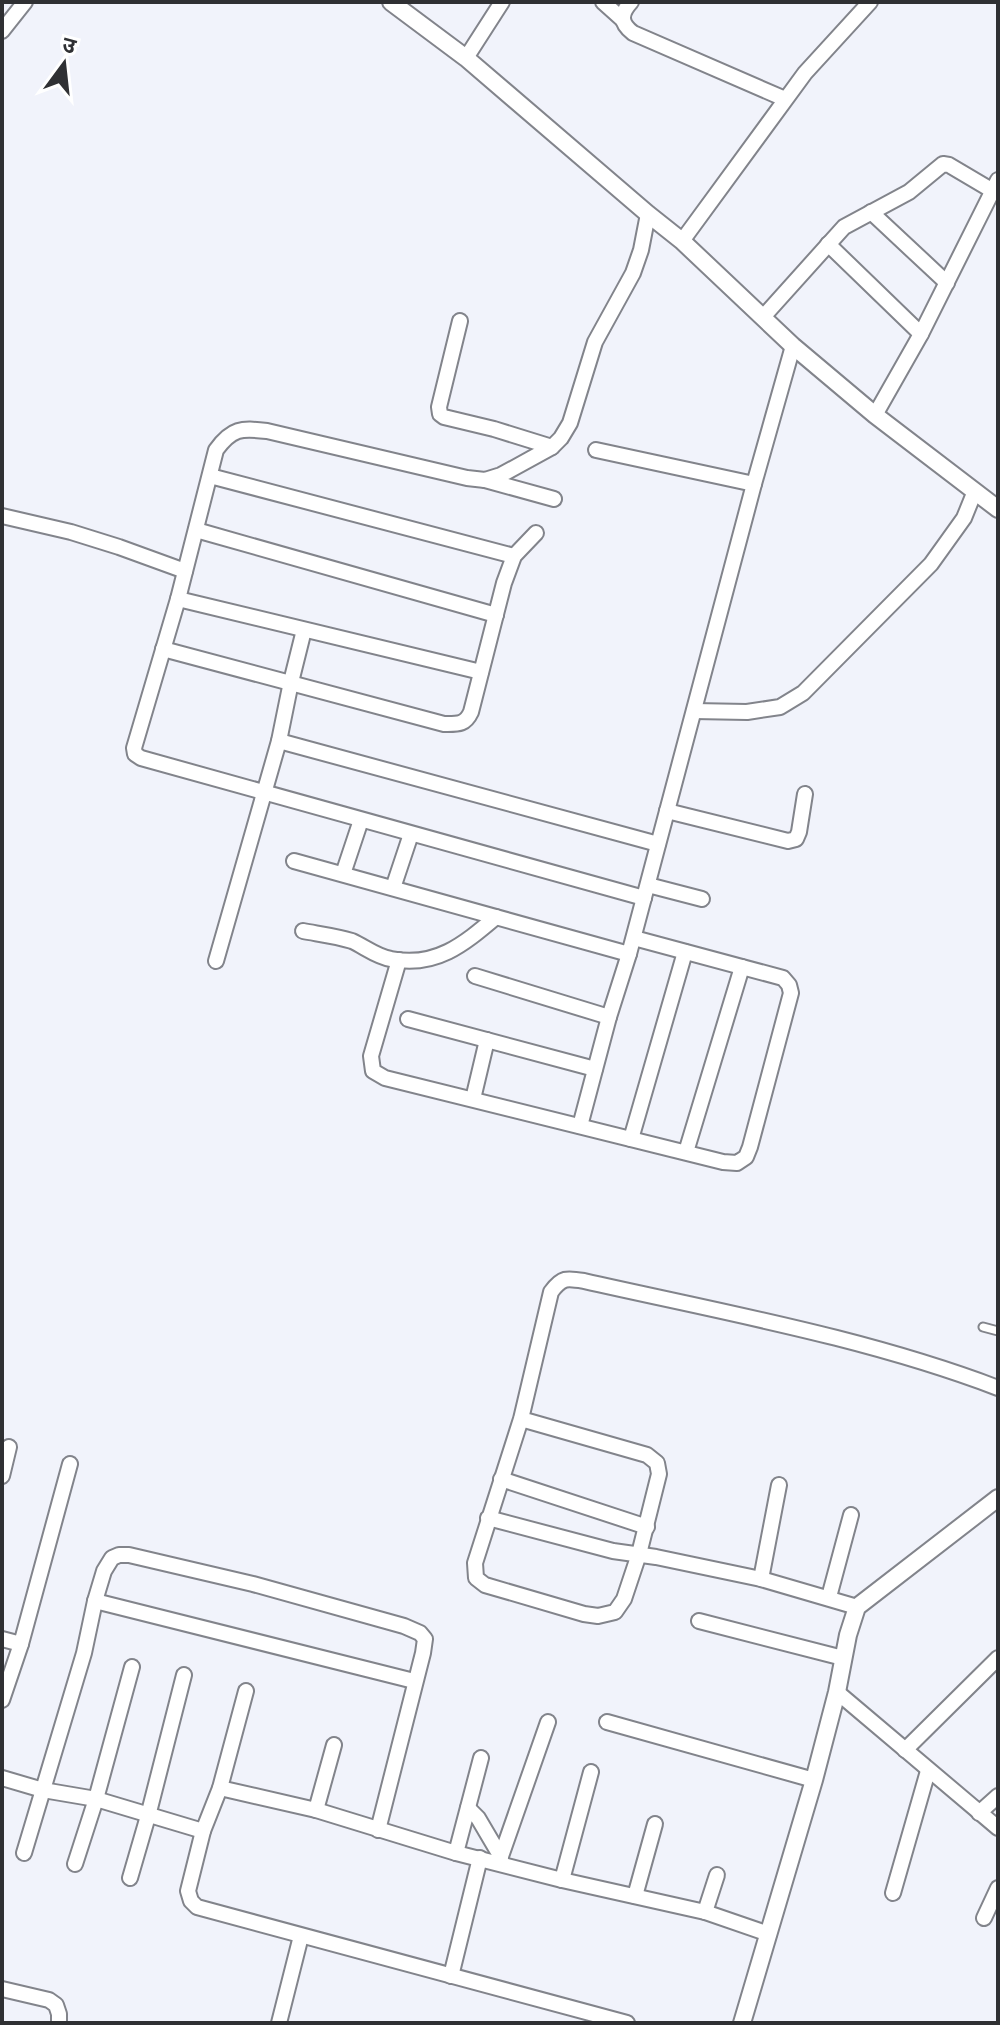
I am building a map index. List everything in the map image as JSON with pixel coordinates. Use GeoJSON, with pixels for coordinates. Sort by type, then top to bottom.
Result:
{"type":"FeatureCollection","features":[{"type":"Feature","properties":{"kind":"street"},"geometry":{"type":"LineString","coordinates":[[2,31],[25,2]]}},
{"type":"Feature","properties":{"kind":"street"},"geometry":{"type":"LineString","coordinates":[[391,2],[466,58],[682,241],[793,346],[875,415],[998,509]]}},
{"type":"Feature","properties":{"kind":"street"},"geometry":{"type":"LineString","coordinates":[[466,58],[502,2]]}},
{"type":"Feature","properties":{"kind":"street"},"geometry":{"type":"LineString","coordinates":[[603,2],[633,33],[785,99]]}},
{"type":"Feature","properties":{"kind":"street"},"geometry":{"type":"LineString","coordinates":[[622,19],[625,8],[631,2]]}},
{"type":"Feature","properties":{"kind":"street"},"geometry":{"type":"LineString","coordinates":[[682,241],[805,73],[870,2]]}},
{"type":"Feature","properties":{"kind":"street"},"geometry":{"type":"LineString","coordinates":[[763,317],[844,227],[909,192],[943,164],[995,186],[921,334],[875,415]]}},
{"type":"Feature","properties":{"kind":"street"},"geometry":{"type":"LineString","coordinates":[[871,212],[947,283]]}},
{"type":"Feature","properties":{"kind":"street"},"geometry":{"type":"LineString","coordinates":[[485,480],[501,475],[552,447],[561,438],[570,423],[595,342],[633,273],[648,214]]}},
{"type":"Feature","properties":{"kind":"street"},"geometry":{"type":"LineString","coordinates":[[828,244],[921,334]]}},
{"type":"Feature","properties":{"kind":"street"},"geometry":{"type":"LineString","coordinates":[[460,321],[439,407],[440,414],[552,447]]}},
{"type":"Feature","properties":{"kind":"street"},"geometry":{"type":"LineString","coordinates":[[580,1126],[634,938],[793,346]]}},
{"type":"Feature","properties":{"kind":"street"},"geometry":{"type":"LineString","coordinates":[[554,499],[485,480],[267,431],[247,428],[233,431],[216,450],[178,599],[136,739],[135,754],[411,834],[646,891],[702,899]]}},
{"type":"Feature","properties":{"kind":"street"},"geometry":{"type":"LineString","coordinates":[[596,450],[754,484]]}},
{"type":"Feature","properties":{"kind":"street"},"geometry":{"type":"LineString","coordinates":[[210,476],[514,556]]}},
{"type":"Feature","properties":{"kind":"street"},"geometry":{"type":"LineString","coordinates":[[694,711],[747,712],[780,707],[803,693],[931,564],[964,518],[975,491]]}},
{"type":"Feature","properties":{"kind":"street"},"geometry":{"type":"LineString","coordinates":[[2,516],[71,532],[185,571]]}},
{"type":"Feature","properties":{"kind":"street"},"geometry":{"type":"LineString","coordinates":[[196,530],[496,615]]}},
{"type":"Feature","properties":{"kind":"street"},"geometry":{"type":"LineString","coordinates":[[163,649],[444,724],[458,724],[467,720],[471,712],[514,556],[536,533]]}},
{"type":"Feature","properties":{"kind":"street"},"geometry":{"type":"LineString","coordinates":[[178,599],[481,672]]}},
{"type":"Feature","properties":{"kind":"street"},"geometry":{"type":"LineString","coordinates":[[216,961],[279,741],[304,630]]}},
{"type":"Feature","properties":{"kind":"street"},"geometry":{"type":"LineString","coordinates":[[279,741],[658,844]]}},
{"type":"Feature","properties":{"kind":"street"},"geometry":{"type":"LineString","coordinates":[[667,811],[788,841],[796,839],[799,832],[805,794]]}},
{"type":"Feature","properties":{"kind":"street"},"geometry":{"type":"LineString","coordinates":[[343,874],[361,820]]}},
{"type":"Feature","properties":{"kind":"street"},"geometry":{"type":"LineString","coordinates":[[393,888],[411,834]]}},
{"type":"Feature","properties":{"kind":"street"},"geometry":{"type":"LineString","coordinates":[[294,861],[629,954]]}},
{"type":"Feature","properties":{"kind":"street"},"geometry":{"type":"LineString","coordinates":[[303,931],[342,938],[381,956],[399,960],[432,958],[464,943],[496,917]]}},
{"type":"Feature","properties":{"kind":"street"},"geometry":{"type":"LineString","coordinates":[[399,960],[371,1056],[373,1071],[385,1078],[737,1163],[746,1157],[750,1147],[791,993],[789,985],[783,978],[634,938]]}},
{"type":"Feature","properties":{"kind":"street"},"geometry":{"type":"LineString","coordinates":[[631,1139],[685,952]]}},
{"type":"Feature","properties":{"kind":"street"},"geometry":{"type":"LineString","coordinates":[[686,1152],[742,967]]}},
{"type":"Feature","properties":{"kind":"street"},"geometry":{"type":"LineString","coordinates":[[475,976],[609,1017]]}},
{"type":"Feature","properties":{"kind":"street"},"geometry":{"type":"LineString","coordinates":[[408,1019],[595,1069]]}},
{"type":"Feature","properties":{"kind":"street"},"geometry":{"type":"LineString","coordinates":[[473,1099],[487,1040]]}},
{"type":"Feature","properties":{"kind":"street"},"geometry":{"type":"LineString","coordinates":[[521,1419],[647,1455],[657,1463],[659,1474],[647,1527],[624,1599],[615,1612],[598,1616],[485,1585],[476,1578],[475,1563],[521,1419],[551,1292],[558,1282],[569,1278],[840,1339],[946,1369],[998,1388]]}},
{"type":"Feature","properties":{"kind":"street"},"geometry":{"type":"LineString","coordinates":[[2,1476],[9,1447]]}},
{"type":"Feature","properties":{"kind":"street"},"geometry":{"type":"LineString","coordinates":[[2,1700],[21,1644],[70,1464]]}},
{"type":"Feature","properties":{"kind":"street"},"geometry":{"type":"LineString","coordinates":[[501,1479],[647,1527]]}},
{"type":"Feature","properties":{"kind":"street"},"geometry":{"type":"LineString","coordinates":[[761,1579],[779,1485]]}},
{"type":"Feature","properties":{"kind":"street"},"geometry":{"type":"LineString","coordinates":[[742,2023],[814,1780],[857,1607],[998,1498]]}},
{"type":"Feature","properties":{"kind":"street"},"geometry":{"type":"LineString","coordinates":[[829,1597],[851,1515]]}},
{"type":"Feature","properties":{"kind":"street"},"geometry":{"type":"LineString","coordinates":[[488,1518],[613,1551],[761,1579],[857,1607]]}},
{"type":"Feature","properties":{"kind":"street"},"geometry":{"type":"LineString","coordinates":[[24,1853],[84,1653],[95,1601],[107,1564],[119,1555],[253,1584],[420,1633],[425,1639],[378,1830]]}},
{"type":"Feature","properties":{"kind":"street"},"geometry":{"type":"LineString","coordinates":[[95,1601],[414,1681]]}},
{"type":"Feature","properties":{"kind":"street"},"geometry":{"type":"LineString","coordinates":[[699,1621],[843,1658]]}},
{"type":"Feature","properties":{"kind":"street"},"geometry":{"type":"LineString","coordinates":[[2,1639],[21,1644]]}},
{"type":"Feature","properties":{"kind":"street"},"geometry":{"type":"LineString","coordinates":[[905,1750],[998,1658]]}},
{"type":"Feature","properties":{"kind":"street"},"geometry":{"type":"LineString","coordinates":[[75,1864],[132,1667]]}},
{"type":"Feature","properties":{"kind":"street"},"geometry":{"type":"LineString","coordinates":[[130,1878],[184,1675]]}},
{"type":"Feature","properties":{"kind":"street"},"geometry":{"type":"LineString","coordinates":[[246,1691],[188,1891],[197,1907],[627,2023]]}},
{"type":"Feature","properties":{"kind":"street"},"geometry":{"type":"LineString","coordinates":[[837,1692],[998,1828]]}},
{"type":"Feature","properties":{"kind":"street"},"geometry":{"type":"LineString","coordinates":[[500,1860],[548,1722]]}},
{"type":"Feature","properties":{"kind":"street"},"geometry":{"type":"LineString","coordinates":[[607,1722],[814,1780]]}},
{"type":"Feature","properties":{"kind":"street"},"geometry":{"type":"LineString","coordinates":[[316,1810],[334,1745]]}},
{"type":"Feature","properties":{"kind":"street"},"geometry":{"type":"LineString","coordinates":[[456,1853],[481,1758]]}},
{"type":"Feature","properties":{"kind":"street"},"geometry":{"type":"LineString","coordinates":[[893,1893],[928,1771]]}},
{"type":"Feature","properties":{"kind":"street"},"geometry":{"type":"LineString","coordinates":[[562,1880],[591,1772]]}},
{"type":"Feature","properties":{"kind":"street"},"geometry":{"type":"LineString","coordinates":[[2,1778],[43,1790],[96,1799],[203,1831]]}},
{"type":"Feature","properties":{"kind":"street"},"geometry":{"type":"LineString","coordinates":[[220,1788],[316,1810],[456,1853],[500,1860],[562,1880],[705,1912],[769,1934]]}},
{"type":"Feature","properties":{"kind":"street"},"geometry":{"type":"LineString","coordinates":[[979,1813],[998,1796]]}},
{"type":"Feature","properties":{"kind":"street"},"geometry":{"type":"LineString","coordinates":[[468,1808],[478,1818],[500,1860]]}},
{"type":"Feature","properties":{"kind":"street"},"geometry":{"type":"LineString","coordinates":[[635,1896],[655,1824]]}},
{"type":"Feature","properties":{"kind":"street"},"geometry":{"type":"LineString","coordinates":[[451,1976],[480,1858]]}},
{"type":"Feature","properties":{"kind":"street"},"geometry":{"type":"LineString","coordinates":[[705,1912],[717,1875]]}},
{"type":"Feature","properties":{"kind":"street"},"geometry":{"type":"LineString","coordinates":[[984,1918],[998,1888]]}},
{"type":"Feature","properties":{"kind":"street"},"geometry":{"type":"LineString","coordinates":[[279,2023],[301,1936]]}},
{"type":"Feature","properties":{"kind":"street"},"geometry":{"type":"LineString","coordinates":[[2,1989],[49,2000],[56,2005],[59,2023]]}},
{"type":"Feature","properties":{"kind":"lane"},"geometry":{"type":"LineString","coordinates":[[983,1327],[998,1331]]}}]}
